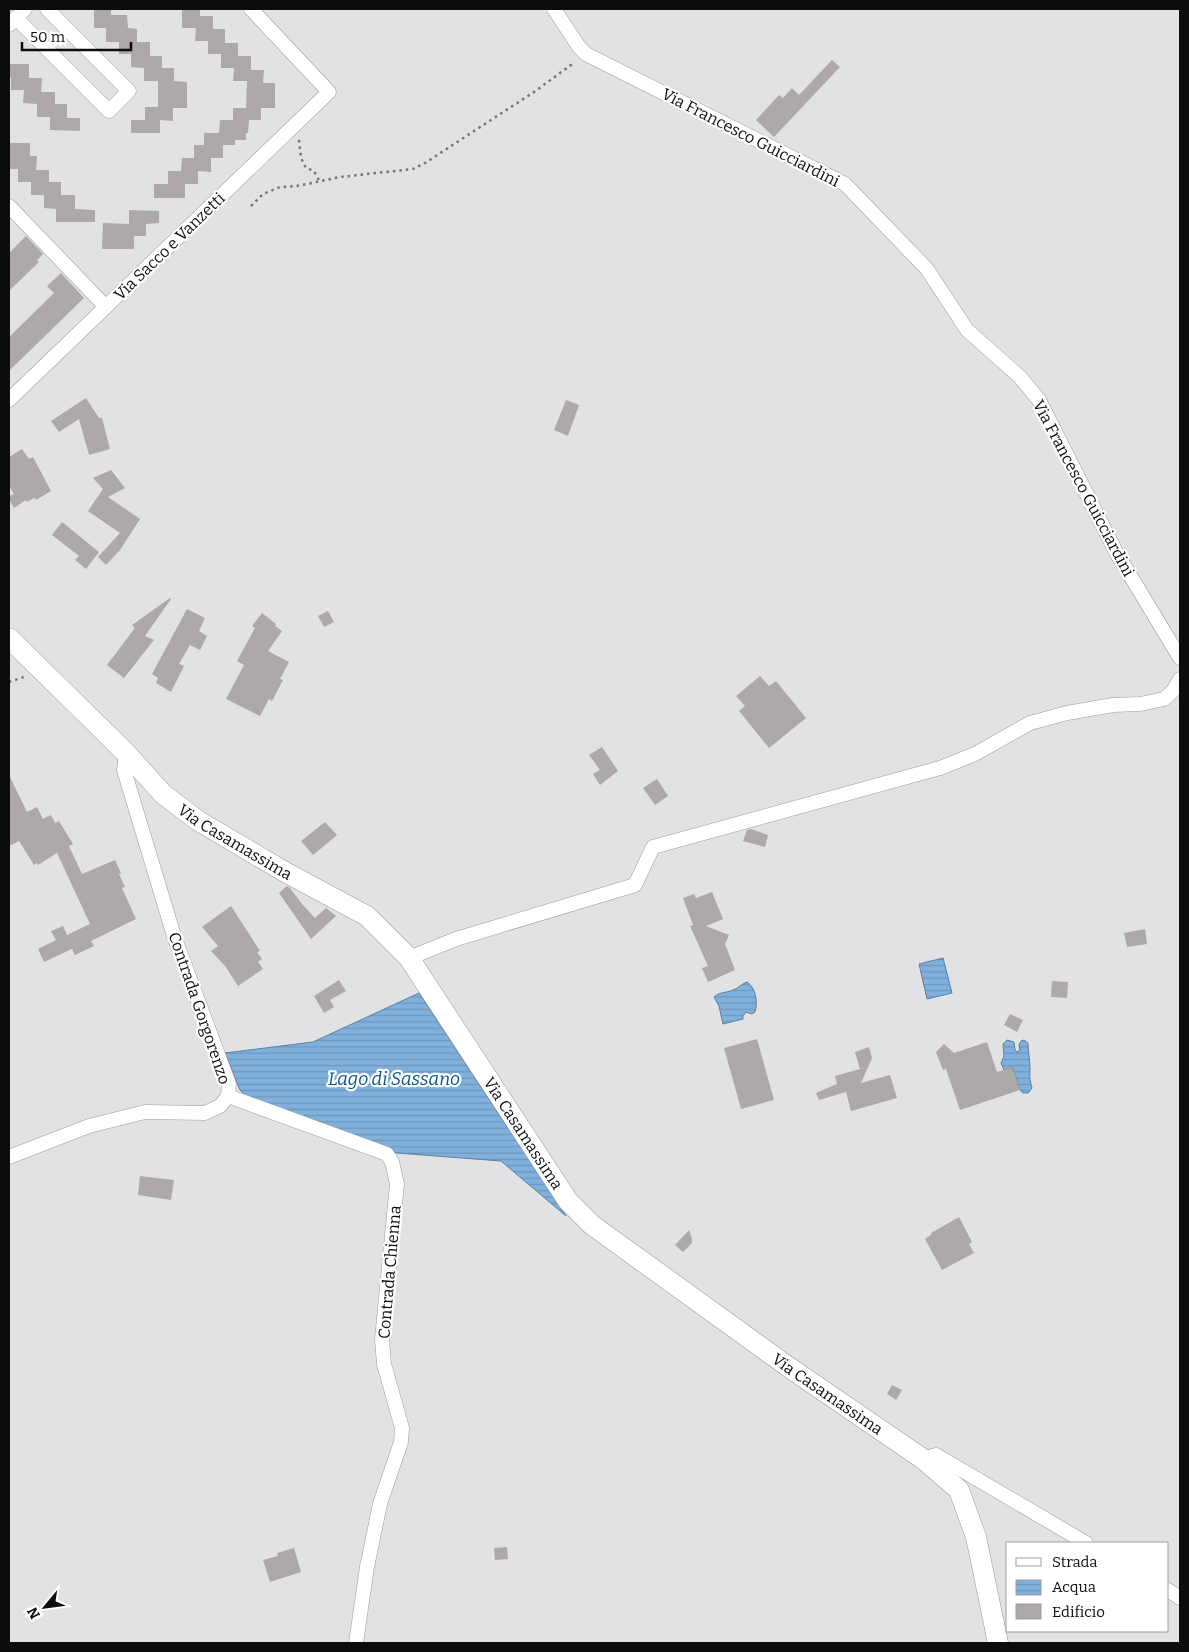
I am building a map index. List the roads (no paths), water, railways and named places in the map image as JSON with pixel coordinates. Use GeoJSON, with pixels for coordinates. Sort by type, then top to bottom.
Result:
{"type":"FeatureCollection","features":[{"type":"Feature","properties":{"kind":"main road","name":"Via Casamassima"},"geometry":{"type":"LineString","coordinates":[[9,638],[126,753],[163,794],[197,820],[285,872],[367,916],[408,958],[568,1202],[592,1225],[790,1368],[923,1459],[959,1490],[976,1538],[998,1643]]}},
{"type":"Feature","properties":{"kind":"street"},"geometry":{"type":"LineString","coordinates":[[17,17],[109,111],[128,91],[46,9]]}},
{"type":"Feature","properties":{"kind":"street","name":"Via Sacco e Vanzetti"},"geometry":{"type":"LineString","coordinates":[[9,400],[329,92],[251,9]]}},
{"type":"Feature","properties":{"kind":"street","name":"Via Francesco Guicciardini"},"geometry":{"type":"LineString","coordinates":[[554,9],[579,47],[586,54],[846,184],[927,269],[967,330],[1020,377],[1038,400],[1116,552],[1180,657]]}},
{"type":"Feature","properties":{"kind":"street"},"geometry":{"type":"LineString","coordinates":[[10,211],[106,307]]}},
{"type":"Feature","properties":{"kind":"street"},"geometry":{"type":"LineString","coordinates":[[408,958],[456,939],[635,885],[653,847],[940,768],[975,754],[1030,723],[1067,713],[1113,705],[1140,704],[1164,699],[1173,691],[1180,679]]}},
{"type":"Feature","properties":{"kind":"street","name":"Contrada Gorgorenzo"},"geometry":{"type":"LineString","coordinates":[[9,1157],[89,1126],[145,1112],[205,1113],[220,1106],[228,1096],[229,1084],[174,936],[124,770],[126,753]]}},
{"type":"Feature","properties":{"kind":"street","name":"Contrada Chienna"},"geometry":{"type":"LineString","coordinates":[[228,1096],[387,1154],[396,1173],[397,1184],[382,1339],[384,1364],[402,1428],[401,1442],[380,1504],[367,1567],[356,1643]]}},
{"type":"Feature","properties":{"kind":"street"},"geometry":{"type":"LineString","coordinates":[[923,1459],[936,1455],[1084,1542]]}},
{"type":"Feature","properties":{"kind":"street"},"geometry":{"type":"LineString","coordinates":[[1169,1591],[1180,1598]]}},
{"type":"Feature","properties":{"kind":"water"},"geometry":{"type":"Polygon","coordinates":[[[943,958],[952,993],[927,999],[919,964],[943,958]]]}},
{"type":"Feature","properties":{"kind":"water"},"geometry":{"type":"Polygon","coordinates":[[[747,982],[756,996],[755,1012],[752,1014],[746,1012],[743,1019],[723,1024],[719,1006],[714,997],[747,982]]]}},
{"type":"Feature","properties":{"kind":"water","name":"Lago di Sassano"},"geometry":{"type":"Polygon","coordinates":[[[419,993],[566,1216],[501,1161],[397,1153],[248,1098],[240,1090],[225,1053],[313,1042],[419,993]]]}},
{"type":"Feature","properties":{"kind":"water"},"geometry":{"type":"Polygon","coordinates":[[[1007,1040],[1014,1042],[1017,1052],[1020,1050],[1019,1045],[1021,1041],[1024,1040],[1028,1043],[1032,1088],[1028,1093],[1023,1093],[1020,1090],[1012,1067],[1004,1070],[1001,1063],[1004,1056],[1003,1044],[1007,1040]]]}}]}
